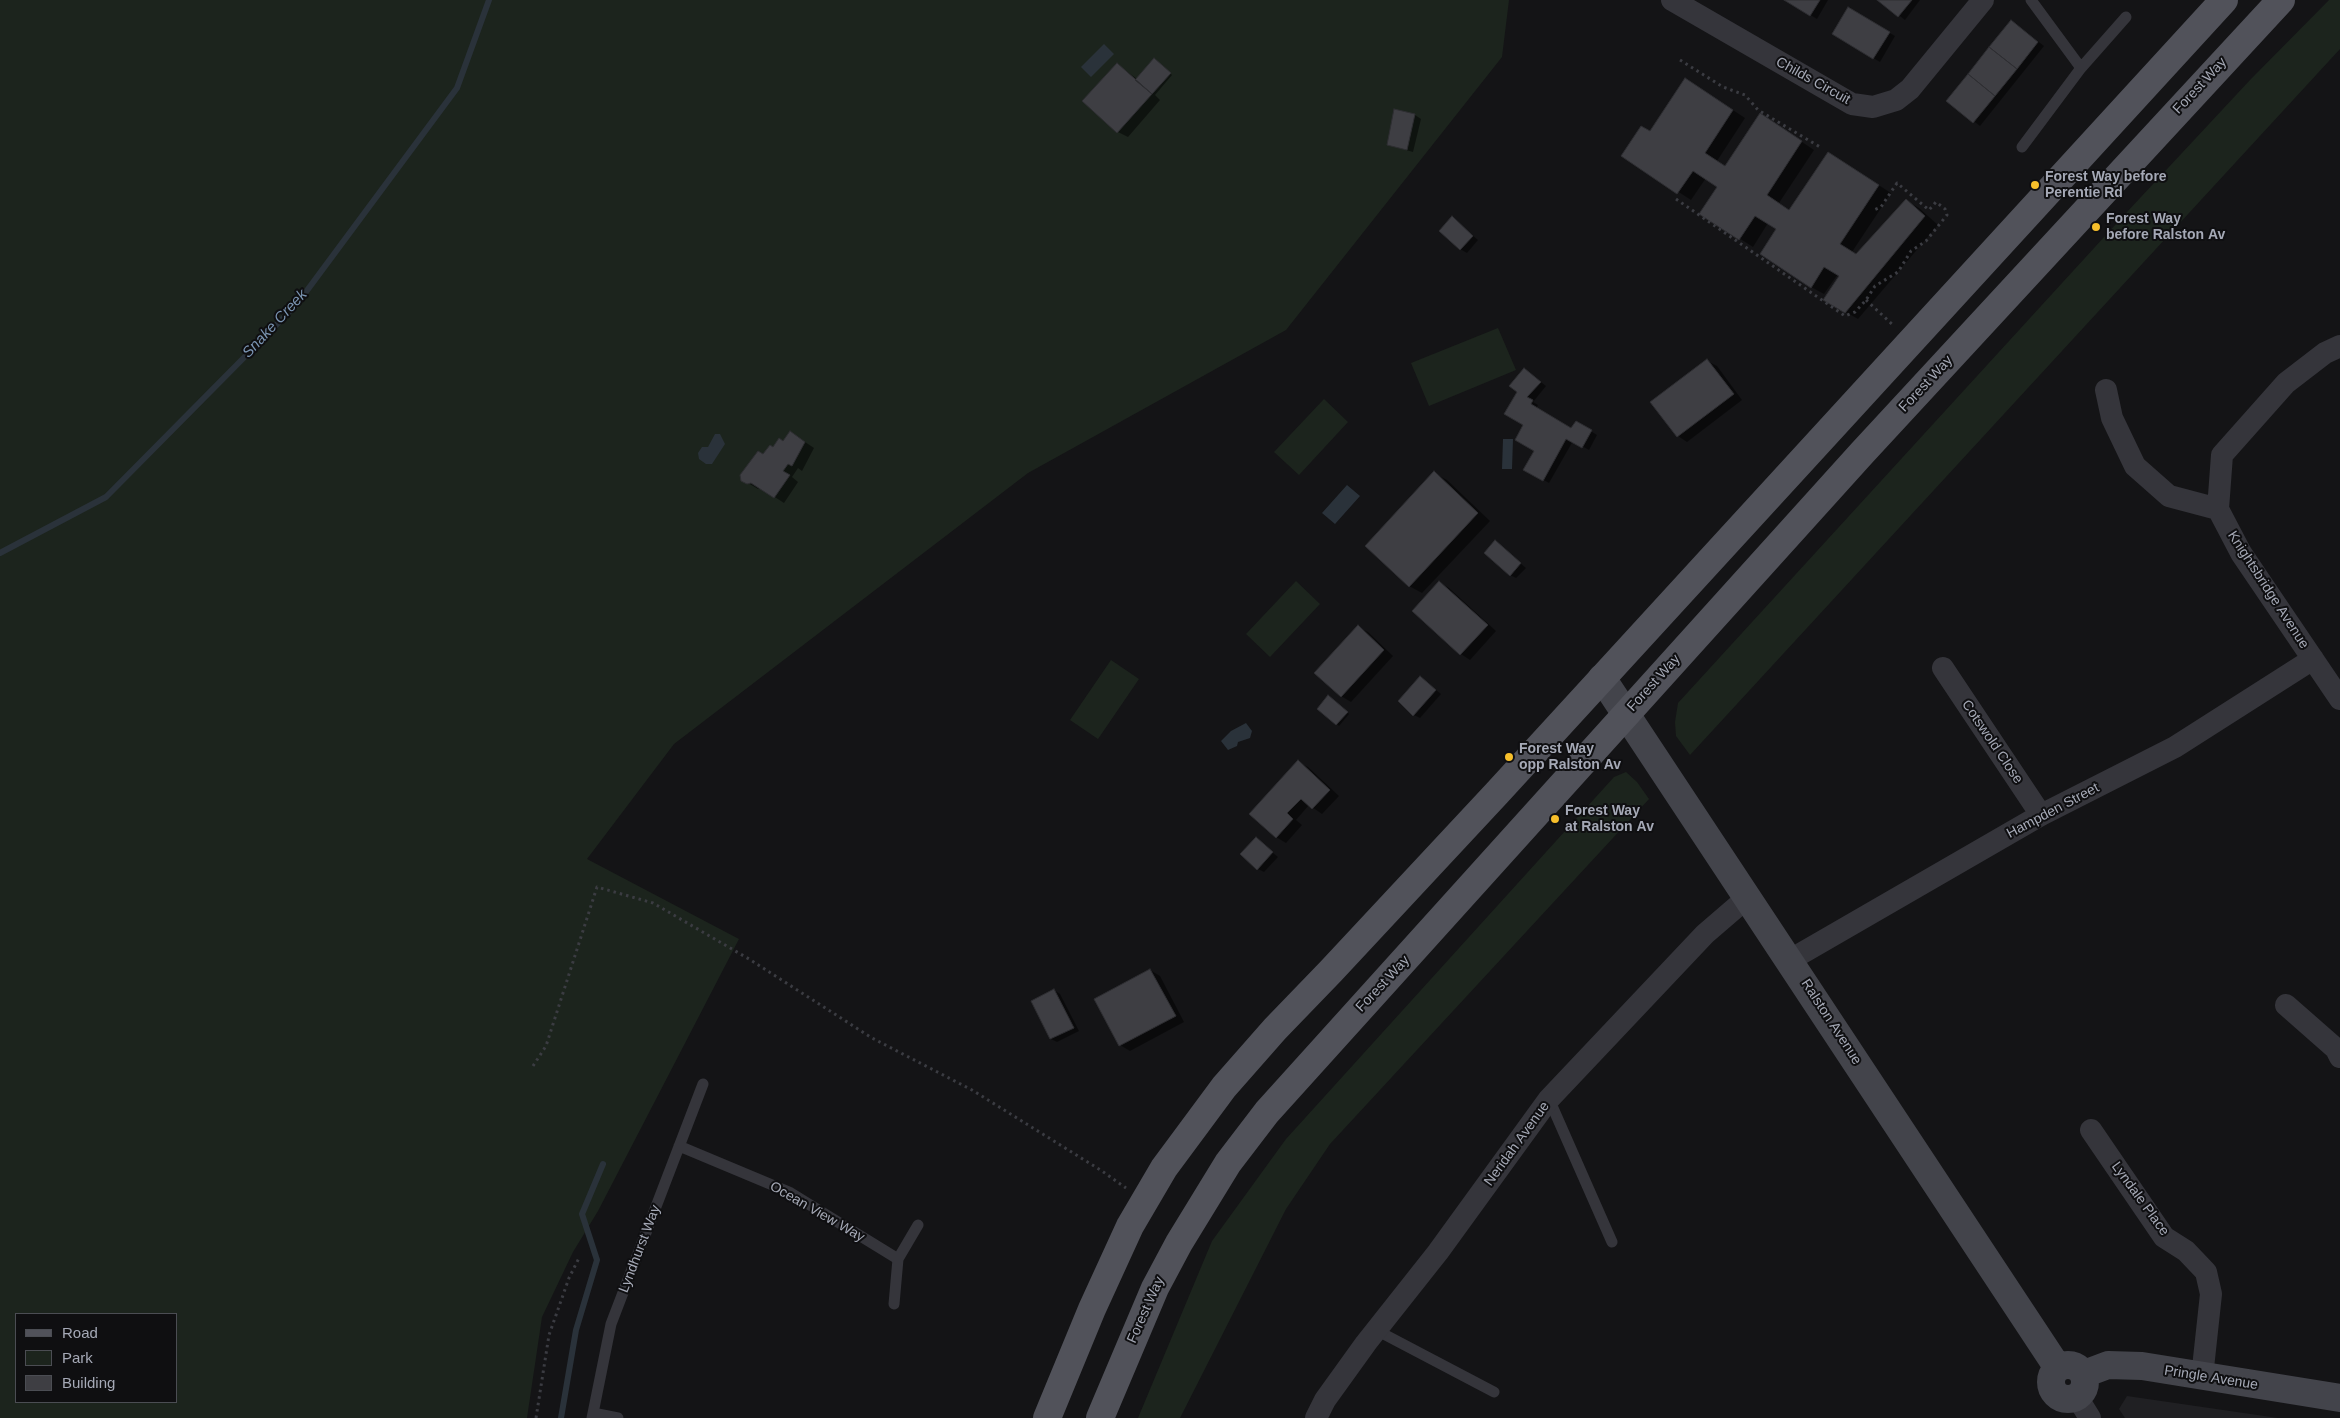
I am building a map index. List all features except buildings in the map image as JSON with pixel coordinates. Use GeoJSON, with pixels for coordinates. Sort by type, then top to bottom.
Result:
{"type":"FeatureCollection","features":[{"type":"Feature","properties":{"kind":"main road"},"geometry":{"type":"LineString","coordinates":[[1047,1418],[1092,1309],[1130,1226],[1164,1168],[1224,1087],[1275,1028],[1331,971],[1602,678],[2224,0]]}},
{"type":"Feature","properties":{"kind":"main road","name":"Forest Way"},"geometry":{"type":"LineString","coordinates":[[1100,1418],[1159,1281],[1204,1200],[1233,1156],[1266,1112],[1395,973],[1862,453],[2281,0]]}},
{"type":"Feature","properties":{"kind":"street","name":"Childs Circuit"},"geometry":{"type":"LineString","coordinates":[[1672,0],[1852,104],[1873,107],[1896,100],[1910,89],[1983,0]]}},
{"type":"Feature","properties":{"kind":"street"},"geometry":{"type":"LineString","coordinates":[[2106,390],[2112,418],[2136,466],[2169,496],[2218,509],[2222,455],[2286,383],[2325,353],[2340,346]]}},
{"type":"Feature","properties":{"kind":"street","name":"Knightsbridge Avenue"},"geometry":{"type":"LineString","coordinates":[[2218,509],[2241,553],[2340,700]]}},
{"type":"Feature","properties":{"kind":"street","name":"Hampden Street"},"geometry":{"type":"LineString","coordinates":[[1790,960],[2041,815],[2175,747],[2314,659]]}},
{"type":"Feature","properties":{"kind":"street","name":"Cotswold Close"},"geometry":{"type":"LineString","coordinates":[[1943,668],[2041,815]]}},
{"type":"Feature","properties":{"kind":"street","name":"Ralston Avenue"},"geometry":{"type":"LineString","coordinates":[[1602,678],[2077,1389]]}},
{"type":"Feature","properties":{"kind":"street","name":"Neridah Avenue"},"geometry":{"type":"LineString","coordinates":[[1316,1418],[1325,1400],[1376,1330],[1438,1252],[1549,1100],[1705,934],[1748,897]]}},
{"type":"Feature","properties":{"kind":"street"},"geometry":{"type":"LineString","coordinates":[[2286,1005],[2339,1051]]}},
{"type":"Feature","properties":{"kind":"street","name":"Lyndale Place"},"geometry":{"type":"LineString","coordinates":[[2091,1130],[2164,1237],[2186,1251],[2206,1272],[2211,1294],[2202,1377]]}},
{"type":"Feature","properties":{"kind":"street","name":"Pringle Avenue"},"geometry":{"type":"LineString","coordinates":[[2077,1389],[2108,1365],[2122,1365],[2340,1398]]}},
{"type":"Feature","properties":{"kind":"lane"},"geometry":{"type":"LineString","coordinates":[[2031,0],[2081,68]]}},
{"type":"Feature","properties":{"kind":"lane"},"geometry":{"type":"LineString","coordinates":[[2022,146],[2081,68],[2126,18]]}},
{"type":"Feature","properties":{"kind":"lane","name":"Lyndhurst Way"},"geometry":{"type":"LineString","coordinates":[[593,1415],[611,1324],[703,1084]]}},
{"type":"Feature","properties":{"kind":"lane"},"geometry":{"type":"LineString","coordinates":[[1549,1100],[1612,1242]]}},
{"type":"Feature","properties":{"kind":"lane","name":"Ocean View Way"},"geometry":{"type":"LineString","coordinates":[[680,1146],[789,1192],[898,1259]]}},
{"type":"Feature","properties":{"kind":"lane"},"geometry":{"type":"LineString","coordinates":[[894,1304],[898,1259],[918,1225]]}},
{"type":"Feature","properties":{"kind":"lane"},"geometry":{"type":"LineString","coordinates":[[1376,1330],[1494,1392]]}},
{"type":"Feature","properties":{"kind":"lane"},"geometry":{"type":"LineString","coordinates":[[593,1415],[618,1418]]}},
{"type":"Feature","properties":{"kind":"path"},"geometry":{"type":"LineString","coordinates":[[1680,60],[1723,87],[1745,95],[1758,110],[1820,147]]}},
{"type":"Feature","properties":{"kind":"path"},"geometry":{"type":"LineString","coordinates":[[1676,199],[1845,316],[1855,312],[1875,286],[1898,272],[1910,252],[1926,241],[1947,215],[1945,210],[1936,202],[1929,210],[1897,183],[1881,207],[1874,210]]}},
{"type":"Feature","properties":{"kind":"path"},"geometry":{"type":"LineString","coordinates":[[1866,300],[1896,328]]}},
{"type":"Feature","properties":{"kind":"path"},"geometry":{"type":"LineString","coordinates":[[534,1066],[546,1046],[597,887],[653,903],[749,959],[872,1038],[972,1090],[1102,1171],[1144,1203]]}},
{"type":"Feature","properties":{"kind":"path"},"geometry":{"type":"LineString","coordinates":[[536,1418],[549,1335],[568,1278],[580,1256]]}},
{"type":"Feature","properties":{"kind":"shaded area"},"geometry":{"type":"Polygon","coordinates":[[[1104,44],[1114,54],[1091,77],[1081,67],[1104,44]]]}},
{"type":"Feature","properties":{"kind":"shaded area"},"geometry":{"type":"Polygon","coordinates":[[[715,434],[720,434],[725,444],[712,464],[706,464],[699,459],[698,453],[702,447],[708,447],[715,434]]]}},
{"type":"Feature","properties":{"kind":"shaded area"},"geometry":{"type":"Polygon","coordinates":[[[1503,439],[1513,439],[1512,469],[1502,469],[1503,439]]]}},
{"type":"Feature","properties":{"kind":"shaded area"},"geometry":{"type":"Polygon","coordinates":[[[1347,485],[1360,496],[1335,524],[1322,513],[1347,485]]]}},
{"type":"Feature","properties":{"kind":"shaded area"},"geometry":{"type":"Polygon","coordinates":[[[1246,723],[1252,731],[1250,738],[1238,742],[1237,746],[1228,750],[1221,741],[1231,731],[1246,723]]]}},
{"type":"Feature","properties":{"kind":"shaded area"},"geometry":{"type":"Polygon","coordinates":[[[2127,1396],[2278,1418],[2125,1418],[2119,1409],[2127,1396]]]}},
{"type":"Feature","properties":{"kind":"green space"},"geometry":{"type":"Polygon","coordinates":[[[0,0],[1509,0],[1502,57],[1286,330],[1028,473],[674,744],[587,859],[739,939],[598,1211],[573,1252],[542,1317],[527,1418],[0,1418],[0,0]]]}},
{"type":"Feature","properties":{"kind":"green space"},"geometry":{"type":"Polygon","coordinates":[[[2329,0],[2340,0],[2340,49],[1690,755],[1676,736],[1675,722],[1678,703],[2127,212],[2250,80],[2329,0]]]}},
{"type":"Feature","properties":{"kind":"green space"},"geometry":{"type":"Polygon","coordinates":[[[1498,328],[1516,370],[1429,406],[1411,363],[1498,328]]]}},
{"type":"Feature","properties":{"kind":"green space"},"geometry":{"type":"Polygon","coordinates":[[[1324,399],[1348,422],[1299,475],[1274,452],[1324,399]]]}},
{"type":"Feature","properties":{"kind":"green space"},"geometry":{"type":"Polygon","coordinates":[[[1296,581],[1320,604],[1270,657],[1246,634],[1296,581]]]}},
{"type":"Feature","properties":{"kind":"green space"},"geometry":{"type":"Polygon","coordinates":[[[1111,660],[1139,679],[1098,739],[1070,720],[1111,660]]]}},
{"type":"Feature","properties":{"kind":"green space"},"geometry":{"type":"Polygon","coordinates":[[[1626,772],[1637,782],[1649,799],[1330,1144],[1286,1209],[1180,1418],[1138,1418],[1212,1241],[1286,1139],[1614,777],[1626,772]]]}},
{"type":"Feature","properties":{"kind":"waterway","name":"Snake Creek"},"geometry":{"type":"LineString","coordinates":[[0,553],[106,497],[297,304],[457,88],[489,0]]}},
{"type":"Feature","properties":{"kind":"waterway"},"geometry":{"type":"LineString","coordinates":[[561,1418],[576,1330],[597,1260],[582,1214],[603,1164]]}},
{"type":"Feature","properties":{"kind":"place","name":"Forest Way before Perentie Rd"},"geometry":{"type":"Point","coordinates":[2035,185]}},
{"type":"Feature","properties":{"kind":"place","name":"Forest Way before Ralston Av"},"geometry":{"type":"Point","coordinates":[2096,227]}},
{"type":"Feature","properties":{"kind":"place","name":"Forest Way opp Ralston Av"},"geometry":{"type":"Point","coordinates":[1509,757]}},
{"type":"Feature","properties":{"kind":"place","name":"Forest Way at Ralston Av"},"geometry":{"type":"Point","coordinates":[1555,819]}}]}
